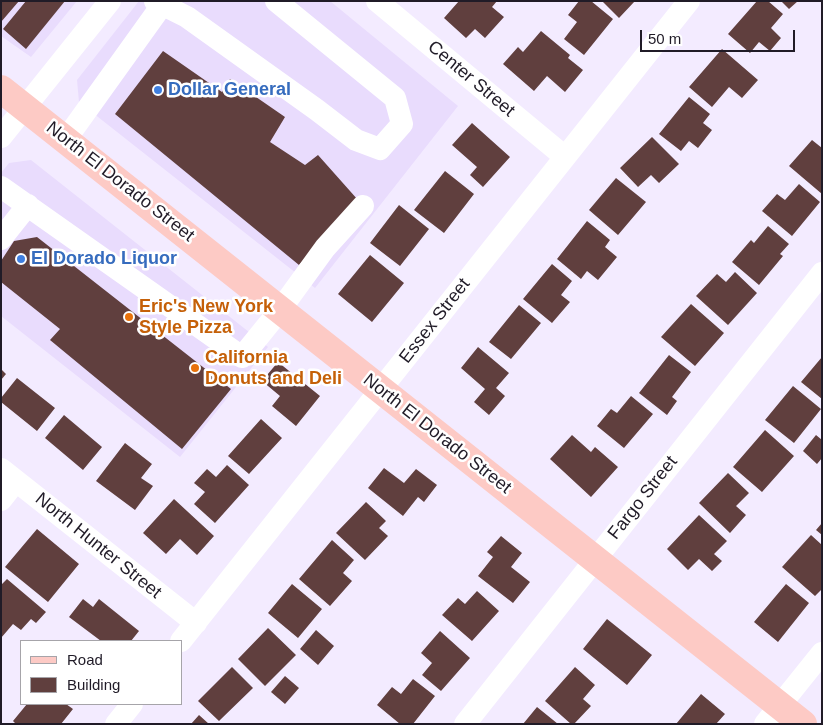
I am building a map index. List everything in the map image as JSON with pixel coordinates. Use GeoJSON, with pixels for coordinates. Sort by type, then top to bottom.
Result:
{"type":"FeatureCollection","features":[{"type":"Feature","properties":{"kind":"main road","name":"North El Dorado Street"},"geometry":{"type":"LineString","coordinates":[[1,88],[595,559],[772,715],[803,724]]}},
{"type":"Feature","properties":{"kind":"street"},"geometry":{"type":"LineString","coordinates":[[1,137],[110,1]]}},
{"type":"Feature","properties":{"kind":"street"},"geometry":{"type":"LineString","coordinates":[[66,140],[169,5],[234,50],[356,140],[380,149],[402,124],[395,98],[276,1]]}},
{"type":"Feature","properties":{"kind":"street","name":"Essex Street"},"geometry":{"type":"LineString","coordinates":[[182,640],[689,1]]}},
{"type":"Feature","properties":{"kind":"street","name":"Center Street"},"geometry":{"type":"LineString","coordinates":[[389,5],[565,157]]}},
{"type":"Feature","properties":{"kind":"street"},"geometry":{"type":"LineString","coordinates":[[1,187],[242,357],[280,310],[325,248],[363,206]]}},
{"type":"Feature","properties":{"kind":"street"},"geometry":{"type":"LineString","coordinates":[[1,239],[28,205]]}},
{"type":"Feature","properties":{"kind":"street","name":"Fargo Street"},"geometry":{"type":"LineString","coordinates":[[465,724],[822,273]]}},
{"type":"Feature","properties":{"kind":"street"},"geometry":{"type":"LineString","coordinates":[[1,500],[9,475]]}},
{"type":"Feature","properties":{"kind":"street","name":"North Hunter Street"},"geometry":{"type":"LineString","coordinates":[[9,475],[196,623]]}},
{"type":"Feature","properties":{"kind":"street"},"geometry":{"type":"LineString","coordinates":[[772,715],[822,653]]}},
{"type":"Feature","properties":{"kind":"street"},"geometry":{"type":"LineString","coordinates":[[116,724],[131,705]]}},
{"type":"Feature","properties":{"kind":"shaded area"},"geometry":{"type":"Polygon","coordinates":[[[1,1],[77,1],[31,57],[1,36],[1,1]]]}},
{"type":"Feature","properties":{"kind":"shaded area"},"geometry":{"type":"Polygon","coordinates":[[[139,1],[330,1],[458,106],[315,288],[79,102],[77,80],[139,1]]]}},
{"type":"Feature","properties":{"kind":"shaded area"},"geometry":{"type":"Polygon","coordinates":[[[31,160],[268,347],[180,457],[1,316],[1,173],[9,163],[31,160]]]}},
{"type":"Feature","properties":{"kind":"building"},"geometry":{"type":"Polygon","coordinates":[[[1,1],[19,1],[1,22],[1,1]]]}},
{"type":"Feature","properties":{"kind":"building"},"geometry":{"type":"Polygon","coordinates":[[[26,1],[65,1],[26,49],[3,29],[26,1]]]}},
{"type":"Feature","properties":{"kind":"building"},"geometry":{"type":"Polygon","coordinates":[[[459,1],[497,1],[492,7],[504,17],[485,38],[475,29],[466,38],[444,18],[459,1]]]}},
{"type":"Feature","properties":{"kind":"building"},"geometry":{"type":"Polygon","coordinates":[[[579,1],[591,1],[613,19],[584,55],[564,39],[577,22],[568,15],[579,1]]]}},
{"type":"Feature","properties":{"kind":"building"},"geometry":{"type":"Polygon","coordinates":[[[602,1],[635,1],[619,18],[602,1]]]}},
{"type":"Feature","properties":{"kind":"building"},"geometry":{"type":"Polygon","coordinates":[[[757,1],[768,1],[783,14],[771,28],[781,38],[770,51],[759,42],[750,53],[728,34],[757,1]]]}},
{"type":"Feature","properties":{"kind":"building"},"geometry":{"type":"Polygon","coordinates":[[[781,1],[798,1],[789,9],[781,1]]]}},
{"type":"Feature","properties":{"kind":"building"},"geometry":{"type":"Polygon","coordinates":[[[541,31],[570,55],[568,58],[583,70],[565,92],[547,76],[534,91],[503,64],[518,47],[523,52],[541,31]]]}},
{"type":"Feature","properties":{"kind":"building"},"geometry":{"type":"Polygon","coordinates":[[[722,49],[758,80],[742,98],[729,87],[712,107],[689,87],[722,49]]]}},
{"type":"Feature","properties":{"kind":"building"},"geometry":{"type":"Polygon","coordinates":[[[163,51],[222,92],[230,79],[285,117],[270,142],[305,165],[318,155],[358,200],[299,265],[115,114],[163,51]]]}},
{"type":"Feature","properties":{"kind":"building"},"geometry":{"type":"Polygon","coordinates":[[[689,97],[710,114],[703,123],[712,130],[698,148],[689,141],[681,151],[659,134],[689,97]]]}},
{"type":"Feature","properties":{"kind":"building"},"geometry":{"type":"Polygon","coordinates":[[[472,123],[510,157],[483,187],[470,175],[477,167],[452,145],[472,123]]]}},
{"type":"Feature","properties":{"kind":"building"},"geometry":{"type":"Polygon","coordinates":[[[652,137],[679,164],[659,183],[651,175],[638,187],[620,168],[652,137]]]}},
{"type":"Feature","properties":{"kind":"building"},"geometry":{"type":"Polygon","coordinates":[[[812,140],[822,148],[822,194],[789,166],[812,140]]]}},
{"type":"Feature","properties":{"kind":"building"},"geometry":{"type":"Polygon","coordinates":[[[445,171],[474,194],[444,233],[414,210],[445,171]]]}},
{"type":"Feature","properties":{"kind":"building"},"geometry":{"type":"Polygon","coordinates":[[[616,178],[646,202],[618,235],[589,210],[616,178]]]}},
{"type":"Feature","properties":{"kind":"building"},"geometry":{"type":"Polygon","coordinates":[[[799,184],[820,202],[792,236],[762,211],[777,194],[785,200],[799,184]]]}},
{"type":"Feature","properties":{"kind":"building"},"geometry":{"type":"Polygon","coordinates":[[[399,205],[429,229],[400,266],[370,243],[399,205]]]}},
{"type":"Feature","properties":{"kind":"building"},"geometry":{"type":"Polygon","coordinates":[[[587,221],[610,240],[605,247],[617,257],[598,280],[587,271],[581,279],[557,259],[587,221]]]}},
{"type":"Feature","properties":{"kind":"building"},"geometry":{"type":"Polygon","coordinates":[[[768,226],[789,244],[780,254],[783,256],[759,285],[732,262],[751,240],[754,243],[768,226]]]}},
{"type":"Feature","properties":{"kind":"building"},"geometry":{"type":"Polygon","coordinates":[[[37,237],[231,389],[182,449],[50,340],[60,329],[1,282],[1,261],[14,241],[37,237]]]}},
{"type":"Feature","properties":{"kind":"building"},"geometry":{"type":"Polygon","coordinates":[[[370,255],[404,283],[372,322],[338,294],[370,255]]]}},
{"type":"Feature","properties":{"kind":"building"},"geometry":{"type":"Polygon","coordinates":[[[552,264],[572,281],[561,295],[570,302],[552,323],[523,299],[552,264]]]}},
{"type":"Feature","properties":{"kind":"building"},"geometry":{"type":"Polygon","coordinates":[[[735,272],[757,293],[728,325],[696,296],[717,274],[726,282],[735,272]]]}},
{"type":"Feature","properties":{"kind":"building"},"geometry":{"type":"Polygon","coordinates":[[[691,304],[724,333],[695,366],[661,337],[691,304]]]}},
{"type":"Feature","properties":{"kind":"building"},"geometry":{"type":"Polygon","coordinates":[[[519,305],[541,323],[511,359],[489,342],[519,305]]]}},
{"type":"Feature","properties":{"kind":"building"},"geometry":{"type":"Polygon","coordinates":[[[478,347],[509,373],[496,388],[505,396],[489,415],[474,402],[485,389],[461,368],[478,347]]]}},
{"type":"Feature","properties":{"kind":"building"},"geometry":{"type":"Polygon","coordinates":[[[669,355],[691,372],[672,397],[677,401],[667,415],[639,393],[669,355]]]}},
{"type":"Feature","properties":{"kind":"building"},"geometry":{"type":"Polygon","coordinates":[[[822,357],[822,399],[801,382],[822,357]]]}},
{"type":"Feature","properties":{"kind":"building"},"geometry":{"type":"Polygon","coordinates":[[[278,362],[320,396],[296,426],[272,406],[280,396],[262,381],[278,362]]]}},
{"type":"Feature","properties":{"kind":"building"},"geometry":{"type":"Polygon","coordinates":[[[1,369],[6,374],[1,380],[1,369]]]}},
{"type":"Feature","properties":{"kind":"building"},"geometry":{"type":"Polygon","coordinates":[[[17,378],[55,408],[37,431],[1,402],[1,398],[17,378]]]}},
{"type":"Feature","properties":{"kind":"building"},"geometry":{"type":"Polygon","coordinates":[[[793,386],[821,409],[794,443],[765,420],[793,386]]]}},
{"type":"Feature","properties":{"kind":"building"},"geometry":{"type":"Polygon","coordinates":[[[631,396],[653,414],[624,448],[597,426],[611,409],[617,413],[631,396]]]}},
{"type":"Feature","properties":{"kind":"building"},"geometry":{"type":"Polygon","coordinates":[[[64,415],[102,447],[83,470],[45,438],[64,415]]]}},
{"type":"Feature","properties":{"kind":"building"},"geometry":{"type":"Polygon","coordinates":[[[261,419],[282,438],[249,474],[228,456],[261,419]]]}},
{"type":"Feature","properties":{"kind":"building"},"geometry":{"type":"Polygon","coordinates":[[[765,430],[794,456],[762,492],[733,467],[765,430]]]}},
{"type":"Feature","properties":{"kind":"building"},"geometry":{"type":"Polygon","coordinates":[[[572,435],[591,452],[595,447],[618,467],[591,497],[550,459],[572,435]]]}},
{"type":"Feature","properties":{"kind":"building"},"geometry":{"type":"Polygon","coordinates":[[[816,435],[822,440],[822,458],[817,464],[803,451],[816,435]]]}},
{"type":"Feature","properties":{"kind":"building"},"geometry":{"type":"Polygon","coordinates":[[[125,443],[152,464],[141,478],[153,486],[135,510],[96,481],[125,443]]]}},
{"type":"Feature","properties":{"kind":"building"},"geometry":{"type":"Polygon","coordinates":[[[227,465],[249,485],[215,523],[194,504],[205,492],[194,483],[207,469],[216,477],[227,465]]]}},
{"type":"Feature","properties":{"kind":"building"},"geometry":{"type":"Polygon","coordinates":[[[384,468],[404,483],[416,469],[437,485],[424,502],[418,497],[403,516],[368,488],[384,468]]]}},
{"type":"Feature","properties":{"kind":"building"},"geometry":{"type":"Polygon","coordinates":[[[728,473],[749,493],[736,506],[746,515],[730,533],[699,503],[728,473]]]}},
{"type":"Feature","properties":{"kind":"building"},"geometry":{"type":"Polygon","coordinates":[[[174,499],[214,536],[197,555],[180,539],[166,554],[143,533],[174,499]]]}},
{"type":"Feature","properties":{"kind":"building"},"geometry":{"type":"Polygon","coordinates":[[[366,502],[386,521],[379,528],[388,536],[365,560],[336,533],[366,502]]]}},
{"type":"Feature","properties":{"kind":"building"},"geometry":{"type":"Polygon","coordinates":[[[699,515],[727,541],[714,554],[722,561],[712,571],[699,559],[688,570],[667,549],[699,515]]]}},
{"type":"Feature","properties":{"kind":"building"},"geometry":{"type":"Polygon","coordinates":[[[822,523],[822,535],[816,530],[822,523]]]}},
{"type":"Feature","properties":{"kind":"building"},"geometry":{"type":"Polygon","coordinates":[[[37,529],[79,564],[48,602],[5,567],[37,529]]]}},
{"type":"Feature","properties":{"kind":"building"},"geometry":{"type":"Polygon","coordinates":[[[811,535],[822,545],[822,589],[815,596],[782,567],[811,535]]]}},
{"type":"Feature","properties":{"kind":"building"},"geometry":{"type":"Polygon","coordinates":[[[501,536],[522,553],[511,567],[530,582],[513,603],[478,576],[493,557],[487,552],[501,536]]]}},
{"type":"Feature","properties":{"kind":"building"},"geometry":{"type":"Polygon","coordinates":[[[332,540],[354,560],[343,573],[352,581],[330,606],[299,579],[332,540]]]}},
{"type":"Feature","properties":{"kind":"building"},"geometry":{"type":"Polygon","coordinates":[[[7,579],[46,612],[36,623],[31,619],[21,630],[13,624],[1,638],[1,585],[7,579]]]}},
{"type":"Feature","properties":{"kind":"building"},"geometry":{"type":"Polygon","coordinates":[[[292,584],[322,609],[298,638],[268,613],[292,584]]]}},
{"type":"Feature","properties":{"kind":"building"},"geometry":{"type":"Polygon","coordinates":[[[786,584],[809,603],[778,642],[754,622],[786,584]]]}},
{"type":"Feature","properties":{"kind":"building"},"geometry":{"type":"Polygon","coordinates":[[[477,591],[499,611],[472,641],[442,615],[458,598],[465,604],[477,591]]]}},
{"type":"Feature","properties":{"kind":"building"},"geometry":{"type":"Polygon","coordinates":[[[83,599],[93,607],[99,599],[139,631],[132,640],[100,640],[69,617],[83,599]]]}},
{"type":"Feature","properties":{"kind":"building"},"geometry":{"type":"Polygon","coordinates":[[[607,619],[652,655],[627,685],[583,649],[607,619]]]}},
{"type":"Feature","properties":{"kind":"building"},"geometry":{"type":"Polygon","coordinates":[[[268,628],[296,655],[265,686],[238,659],[268,628]]]}},
{"type":"Feature","properties":{"kind":"building"},"geometry":{"type":"Polygon","coordinates":[[[316,630],[334,646],[318,665],[300,649],[316,630]]]}},
{"type":"Feature","properties":{"kind":"building"},"geometry":{"type":"Polygon","coordinates":[[[440,631],[470,658],[441,691],[422,675],[432,663],[421,653],[440,631]]]}},
{"type":"Feature","properties":{"kind":"building"},"geometry":{"type":"Polygon","coordinates":[[[232,667],[253,688],[219,721],[198,701],[232,667]]]}},
{"type":"Feature","properties":{"kind":"building"},"geometry":{"type":"Polygon","coordinates":[[[575,667],[595,685],[583,699],[591,706],[574,724],[571,724],[545,701],[575,667]]]}},
{"type":"Feature","properties":{"kind":"building"},"geometry":{"type":"Polygon","coordinates":[[[285,676],[299,688],[285,704],[271,692],[285,676]]]}},
{"type":"Feature","properties":{"kind":"building"},"geometry":{"type":"Polygon","coordinates":[[[413,679],[435,696],[413,724],[400,724],[377,705],[392,687],[401,694],[413,679]]]}},
{"type":"Feature","properties":{"kind":"building"},"geometry":{"type":"Polygon","coordinates":[[[701,694],[725,714],[716,724],[676,724],[701,694]]]}},
{"type":"Feature","properties":{"kind":"building"},"geometry":{"type":"Polygon","coordinates":[[[26,705],[67,705],[73,709],[61,724],[16,724],[13,721],[26,705]]]}},
{"type":"Feature","properties":{"kind":"building"},"geometry":{"type":"Polygon","coordinates":[[[537,707],[558,724],[523,724],[537,707]]]}},
{"type":"Feature","properties":{"kind":"building"},"geometry":{"type":"Polygon","coordinates":[[[199,715],[209,724],[191,724],[199,715]]]}},
{"type":"Feature","properties":{"kind":"place","name":"Dollar General"},"geometry":{"type":"Point","coordinates":[158,90]}},
{"type":"Feature","properties":{"kind":"place","name":"El Dorado Liquor"},"geometry":{"type":"Point","coordinates":[21,259]}},
{"type":"Feature","properties":{"kind":"place","name":"Eric's New York Style Pizza"},"geometry":{"type":"Point","coordinates":[129,317]}},
{"type":"Feature","properties":{"kind":"place","name":"California Donuts and Deli"},"geometry":{"type":"Point","coordinates":[195,368]}}]}
